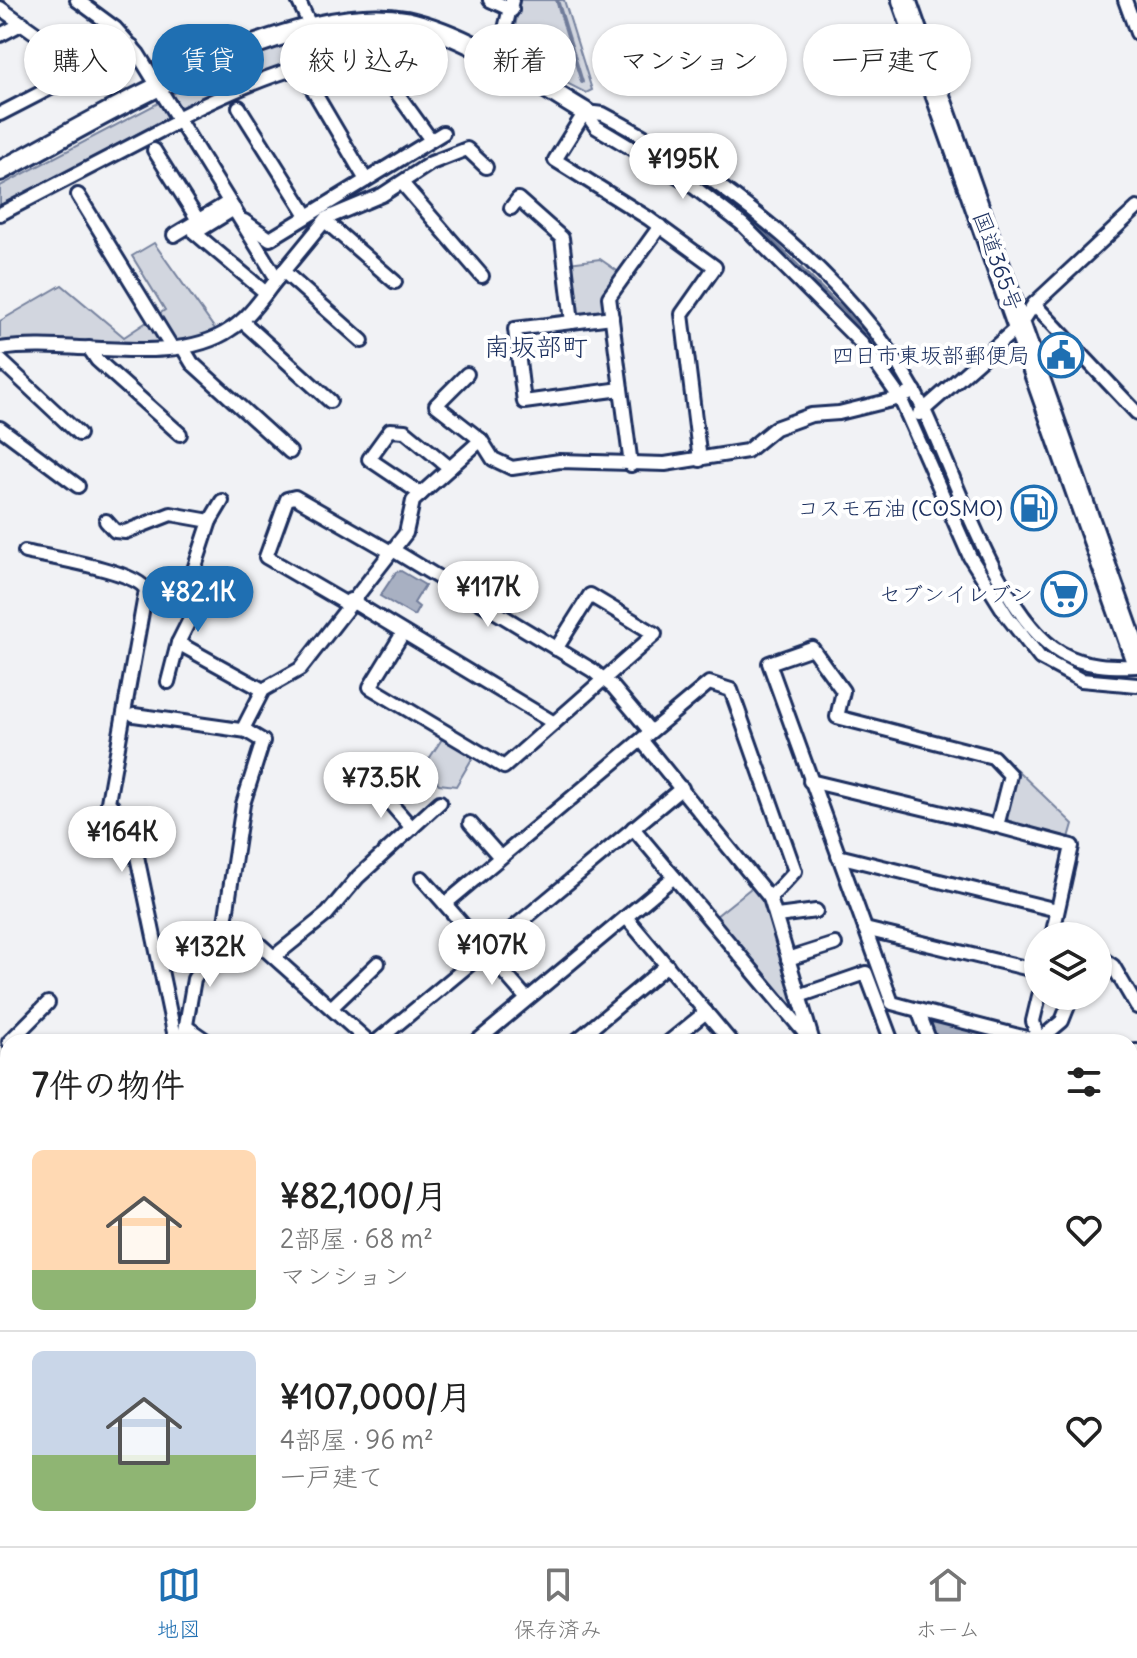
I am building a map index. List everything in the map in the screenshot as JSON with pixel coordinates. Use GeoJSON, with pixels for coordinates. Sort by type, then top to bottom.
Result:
{"type":"FeatureCollection","features":[{"type":"Feature","properties":{"kind":"highway","name":"国道365号"},"geometry":{"type":"LineString","coordinates":[[904,0],[1137,659]]}},
{"type":"Feature","properties":{"kind":"street"},"geometry":{"type":"LineString","coordinates":[[77,0],[106,24]]}},
{"type":"Feature","properties":{"kind":"street"},"geometry":{"type":"LineString","coordinates":[[298,0],[310,24]]}},
{"type":"Feature","properties":{"kind":"street"},"geometry":{"type":"LineString","coordinates":[[490,0],[512,5]]}},
{"type":"Feature","properties":{"kind":"street"},"geometry":{"type":"LineString","coordinates":[[1125,0],[1137,33]]}},
{"type":"Feature","properties":{"kind":"street"},"geometry":{"type":"LineString","coordinates":[[0,8],[23,23],[0,35]]}},
{"type":"Feature","properties":{"kind":"street"},"geometry":{"type":"LineString","coordinates":[[330,24],[361,19],[414,24]]}},
{"type":"Feature","properties":{"kind":"street"},"geometry":{"type":"LineString","coordinates":[[136,52],[152,78]]}},
{"type":"Feature","properties":{"kind":"street"},"geometry":{"type":"LineString","coordinates":[[0,214],[245,85],[280,74]]}},
{"type":"Feature","properties":{"kind":"street"},"geometry":{"type":"LineString","coordinates":[[0,171],[152,90]]}},
{"type":"Feature","properties":{"kind":"street"},"geometry":{"type":"LineString","coordinates":[[0,114],[34,96]]}},
{"type":"Feature","properties":{"kind":"street"},"geometry":{"type":"LineString","coordinates":[[164,96],[234,209],[280,275],[362,341]]}},
{"type":"Feature","properties":{"kind":"street"},"geometry":{"type":"LineString","coordinates":[[316,96],[366,180]]}},
{"type":"Feature","properties":{"kind":"street"},"geometry":{"type":"LineString","coordinates":[[234,209],[270,239],[437,137],[403,96]]}},
{"type":"Feature","properties":{"kind":"street"},"geometry":{"type":"LineString","coordinates":[[557,96],[585,112],[603,114],[710,177],[746,205],[851,305],[891,352],[915,391],[975,530],[1014,600],[1036,631],[1058,652],[1078,661],[1137,666]]}},
{"type":"Feature","properties":{"kind":"street"},"geometry":{"type":"LineString","coordinates":[[239,107],[307,215]]}},
{"type":"Feature","properties":{"kind":"street"},"geometry":{"type":"LineString","coordinates":[[585,112],[555,160],[660,226],[715,267],[682,314],[700,460]]}},
{"type":"Feature","properties":{"kind":"street"},"geometry":{"type":"LineString","coordinates":[[585,112],[596,127],[686,181],[742,224],[835,314],[879,366],[910,419],[960,538],[1007,616],[1040,658],[1081,680],[1137,685]]}},
{"type":"Feature","properties":{"kind":"street"},"geometry":{"type":"LineString","coordinates":[[0,349],[177,348],[211,340],[242,321],[325,221],[402,183],[431,163],[467,149],[486,167]]}},
{"type":"Feature","properties":{"kind":"street"},"geometry":{"type":"LineString","coordinates":[[154,150],[198,220]]}},
{"type":"Feature","properties":{"kind":"street"},"geometry":{"type":"LineString","coordinates":[[402,183],[482,276]]}},
{"type":"Feature","properties":{"kind":"street"},"geometry":{"type":"LineString","coordinates":[[78,195],[177,348],[290,452]]}},
{"type":"Feature","properties":{"kind":"street"},"geometry":{"type":"LineString","coordinates":[[511,208],[518,199],[562,238],[572,322]]}},
{"type":"Feature","properties":{"kind":"street"},"geometry":{"type":"LineString","coordinates":[[910,419],[925,412],[1021,324],[1034,304],[1137,208]]}},
{"type":"Feature","properties":{"kind":"street"},"geometry":{"type":"LineString","coordinates":[[174,235],[198,220],[234,209]]}},
{"type":"Feature","properties":{"kind":"street"},"geometry":{"type":"LineString","coordinates":[[234,209],[195,233],[266,293]]}},
{"type":"Feature","properties":{"kind":"street"},"geometry":{"type":"LineString","coordinates":[[325,221],[395,282]]}},
{"type":"Feature","properties":{"kind":"street"},"geometry":{"type":"LineString","coordinates":[[631,465],[609,297],[660,226]]}},
{"type":"Feature","properties":{"kind":"street"},"geometry":{"type":"LineString","coordinates":[[1034,304],[1137,413]]}},
{"type":"Feature","properties":{"kind":"street"},"geometry":{"type":"LineString","coordinates":[[612,317],[515,329],[524,402],[621,389]]}},
{"type":"Feature","properties":{"kind":"street"},"geometry":{"type":"LineString","coordinates":[[242,321],[330,401]]}},
{"type":"Feature","properties":{"kind":"street"},"geometry":{"type":"LineString","coordinates":[[89,348],[97,360],[180,434]]}},
{"type":"Feature","properties":{"kind":"street"},"geometry":{"type":"LineString","coordinates":[[0,360],[79,434]]}},
{"type":"Feature","properties":{"kind":"street"},"geometry":{"type":"LineString","coordinates":[[467,374],[436,405],[481,440],[493,459],[512,468],[560,461],[631,465],[700,460],[747,451],[775,428],[811,415],[839,413],[900,398],[915,391]]}},
{"type":"Feature","properties":{"kind":"street"},"geometry":{"type":"LineString","coordinates":[[0,428],[78,486]]}},
{"type":"Feature","properties":{"kind":"street"},"geometry":{"type":"LineString","coordinates":[[421,494],[369,459],[390,430],[405,431],[450,468]]}},
{"type":"Feature","properties":{"kind":"street"},"geometry":{"type":"LineString","coordinates":[[186,1034],[194,979],[224,929],[243,804],[263,741],[243,729],[248,715],[263,690],[300,669],[349,602],[406,533],[413,501],[481,440]]}},
{"type":"Feature","properties":{"kind":"street"},"geometry":{"type":"LineString","coordinates":[[554,723],[403,633],[266,557],[287,499],[295,497],[392,551],[604,680],[682,788],[770,898],[810,1034]]}},
{"type":"Feature","properties":{"kind":"street"},"geometry":{"type":"LineString","coordinates":[[168,682],[178,643],[191,617],[185,597],[210,521],[222,501]]}},
{"type":"Feature","properties":{"kind":"street"},"geometry":{"type":"LineString","coordinates":[[106,521],[115,531],[125,532],[171,514],[210,521]]}},
{"type":"Feature","properties":{"kind":"street"},"geometry":{"type":"LineString","coordinates":[[960,538],[975,530]]}},
{"type":"Feature","properties":{"kind":"street"},"geometry":{"type":"LineString","coordinates":[[25,552],[100,567],[139,581],[145,587],[108,802],[123,818],[133,837],[174,1034]]}},
{"type":"Feature","properties":{"kind":"street"},"geometry":{"type":"LineString","coordinates":[[403,633],[370,687],[504,767],[655,634],[590,595],[556,649]]}},
{"type":"Feature","properties":{"kind":"street"},"geometry":{"type":"LineString","coordinates":[[178,643],[263,690]]}},
{"type":"Feature","properties":{"kind":"street"},"geometry":{"type":"LineString","coordinates":[[997,826],[1010,775],[993,757],[837,717],[843,691],[812,648],[769,663],[892,1003],[1010,1034]]}},
{"type":"Feature","properties":{"kind":"street"},"geometry":{"type":"LineString","coordinates":[[445,904],[709,683],[731,690],[795,871],[770,898]]}},
{"type":"Feature","properties":{"kind":"street"},"geometry":{"type":"LineString","coordinates":[[134,715],[247,731]]}},
{"type":"Feature","properties":{"kind":"street"},"geometry":{"type":"LineString","coordinates":[[810,781],[1072,846],[1055,922]]}},
{"type":"Feature","properties":{"kind":"street"},"geometry":{"type":"LineString","coordinates":[[377,788],[412,828]]}},
{"type":"Feature","properties":{"kind":"street"},"geometry":{"type":"LineString","coordinates":[[386,1034],[682,788]]}},
{"type":"Feature","properties":{"kind":"street"},"geometry":{"type":"LineString","coordinates":[[275,956],[327,914],[358,877],[440,802]]}},
{"type":"Feature","properties":{"kind":"street"},"geometry":{"type":"LineString","coordinates":[[470,823],[500,857]]}},
{"type":"Feature","properties":{"kind":"street"},"geometry":{"type":"LineString","coordinates":[[633,828],[805,1034]]}},
{"type":"Feature","properties":{"kind":"street"},"geometry":{"type":"LineString","coordinates":[[838,856],[1057,910]]}},
{"type":"Feature","properties":{"kind":"street"},"geometry":{"type":"LineString","coordinates":[[485,1034],[674,877]]}},
{"type":"Feature","properties":{"kind":"street"},"geometry":{"type":"LineString","coordinates":[[422,878],[527,999]]}},
{"type":"Feature","properties":{"kind":"street"},"geometry":{"type":"LineString","coordinates":[[777,916],[816,911]]}},
{"type":"Feature","properties":{"kind":"street"},"geometry":{"type":"LineString","coordinates":[[626,917],[724,1034]]}},
{"type":"Feature","properties":{"kind":"street"},"geometry":{"type":"LineString","coordinates":[[224,929],[259,944],[275,956],[360,1034]]}},
{"type":"Feature","properties":{"kind":"street"},"geometry":{"type":"LineString","coordinates":[[865,929],[1024,968]]}},
{"type":"Feature","properties":{"kind":"street"},"geometry":{"type":"LineString","coordinates":[[788,959],[835,944]]}},
{"type":"Feature","properties":{"kind":"street"},"geometry":{"type":"LineString","coordinates":[[331,1008],[378,963]]}},
{"type":"Feature","properties":{"kind":"street"},"geometry":{"type":"LineString","coordinates":[[585,1034],[667,965]]}},
{"type":"Feature","properties":{"kind":"street"},"geometry":{"type":"LineString","coordinates":[[1112,965],[1137,1007]]}},
{"type":"Feature","properties":{"kind":"street"},"geometry":{"type":"LineString","coordinates":[[799,996],[866,973],[889,1034]]}},
{"type":"Feature","properties":{"kind":"street"},"geometry":{"type":"LineString","coordinates":[[17,1034],[48,1003]]}},
{"type":"Feature","properties":{"kind":"street"},"geometry":{"type":"LineString","coordinates":[[918,1010],[927,1034]]}},
{"type":"Feature","properties":{"kind":"street"},"geometry":{"type":"LineString","coordinates":[[1036,1010],[1033,1021],[1036,1034]]}},
{"type":"Feature","properties":{"kind":"street"},"geometry":{"type":"LineString","coordinates":[[1046,1034],[1062,1021],[1066,1010]]}},
{"type":"Feature","properties":{"kind":"street"},"geometry":{"type":"LineString","coordinates":[[679,1034],[706,1012]]}},
{"type":"Feature","properties":{"kind":"street"},"geometry":{"type":"LineString","coordinates":[[188,1028],[197,1034]]}},
{"type":"Feature","properties":{"kind":"shaded area"},"geometry":{"type":"Polygon","coordinates":[[[520,0],[564,0],[571,24],[516,24],[520,0]]]}},
{"type":"Feature","properties":{"kind":"shaded area"},"geometry":{"type":"Polygon","coordinates":[[[576,39],[592,90],[586,93],[576,88],[576,39]]]}},
{"type":"Feature","properties":{"kind":"shaded area"},"geometry":{"type":"Polygon","coordinates":[[[280,46],[280,78],[264,83],[264,51],[280,46]]]}},
{"type":"Feature","properties":{"kind":"shaded area"},"geometry":{"type":"Polygon","coordinates":[[[171,96],[226,96],[184,110],[178,108],[171,96]]]}},
{"type":"Feature","properties":{"kind":"shaded area"},"geometry":{"type":"Polygon","coordinates":[[[160,102],[168,113],[167,118],[0,207],[0,186],[160,102]]]}},
{"type":"Feature","properties":{"kind":"shaded area"},"geometry":{"type":"Polygon","coordinates":[[[154,243],[217,332],[176,343],[0,344],[0,321],[62,285],[124,337],[165,310],[132,256],[154,243]]]}},
{"type":"Feature","properties":{"kind":"shaded area"},"geometry":{"type":"Polygon","coordinates":[[[600,259],[620,273],[606,312],[575,314],[568,263],[600,259]]]}},
{"type":"Feature","properties":{"kind":"shaded area"},"geometry":{"type":"Polygon","coordinates":[[[442,739],[473,757],[456,786],[439,784],[425,765],[442,739]]]}},
{"type":"Feature","properties":{"kind":"shaded area"},"geometry":{"type":"Polygon","coordinates":[[[1017,770],[1073,824],[1069,838],[1012,825],[1006,817],[1017,770]]]}},
{"type":"Feature","properties":{"kind":"shaded area"},"geometry":{"type":"Polygon","coordinates":[[[756,884],[771,914],[795,1003],[789,1005],[715,917],[756,884]]]}},
{"type":"Feature","properties":{"kind":"water"},"geometry":{"type":"Polygon","coordinates":[[[401,571],[425,585],[414,603],[419,607],[414,616],[380,596],[396,572],[401,571]]]}},
{"type":"Feature","properties":{"kind":"water"},"geometry":{"type":"Polygon","coordinates":[[[936,1019],[997,1034],[934,1034],[931,1025],[936,1019]]]}},
{"type":"Feature","properties":{"kind":"waterway"},"geometry":{"type":"LineString","coordinates":[[557,0],[582,82]]}},
{"type":"Feature","properties":{"kind":"waterway"},"geometry":{"type":"LineString","coordinates":[[602,122],[709,186],[754,223],[859,326],[906,392],[935,464]]}},
{"type":"Feature","properties":{"kind":"waterway"},"geometry":{"type":"LineString","coordinates":[[955,509],[990,571]]}},
{"type":"Feature","properties":{"kind":"waterway"},"geometry":{"type":"LineString","coordinates":[[1038,641],[1059,660]]}},
{"type":"Feature","properties":{"kind":"place","name":"四日市東坂部郵便局"},"geometry":{"type":"Point","coordinates":[1061,355]}},
{"type":"Feature","properties":{"kind":"place","name":"コスモ石油 (COSMO)"},"geometry":{"type":"Point","coordinates":[1034,508]}},
{"type":"Feature","properties":{"kind":"place","name":"セブンイレブン"},"geometry":{"type":"Point","coordinates":[1064,594]}},
{"type":"Feature","properties":{"kind":"district","name":"南坂部町"},"geometry":{"type":"Point","coordinates":[536,346]}}]}
